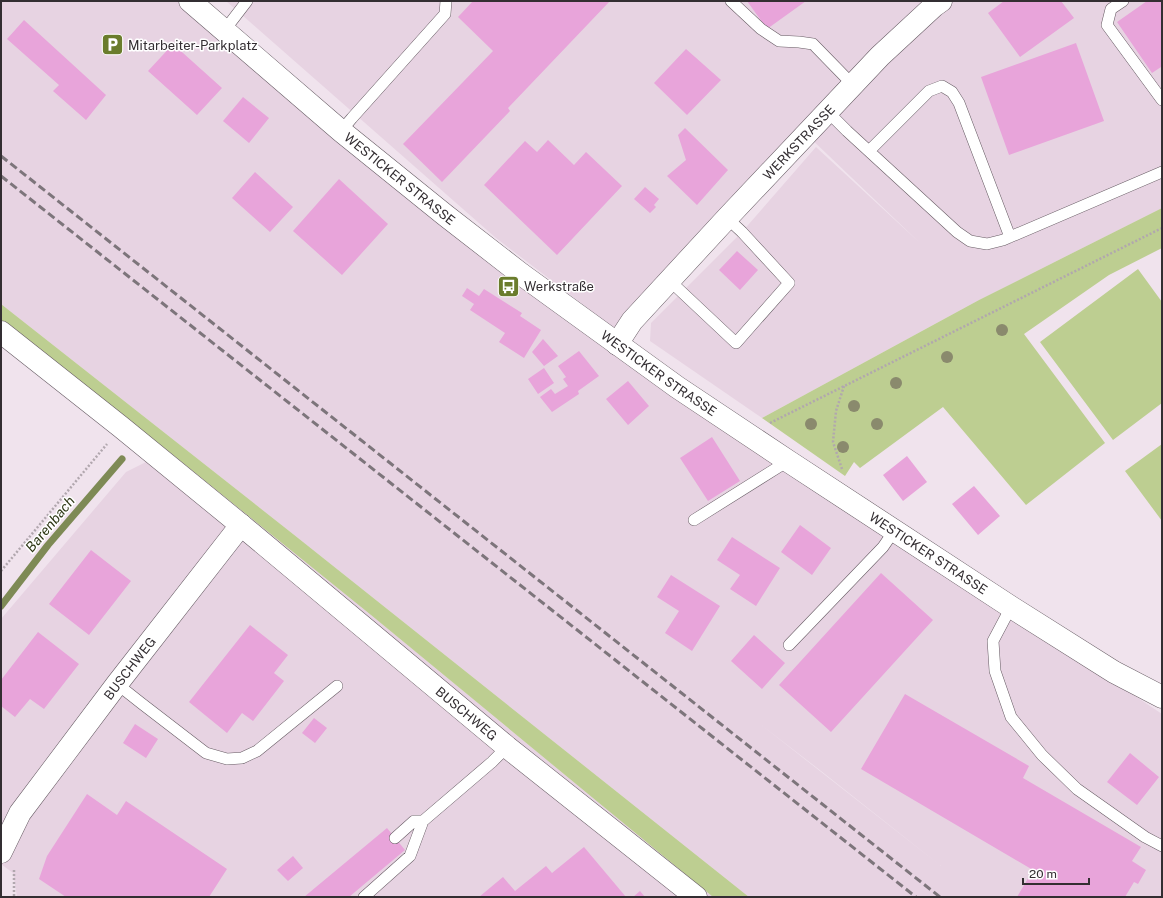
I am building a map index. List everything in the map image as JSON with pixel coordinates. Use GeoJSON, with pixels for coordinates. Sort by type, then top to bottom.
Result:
{"type":"FeatureCollection","features":[{"type":"Feature","properties":{"kind":"street","name":"WESTICKER STRASSE"},"geometry":{"type":"LineString","coordinates":[[190,1],[341,131],[521,274],[677,387],[894,531],[1114,672],[1160,691]]}},
{"type":"Feature","properties":{"kind":"street","name":"WERKSTRASSE"},"geometry":{"type":"LineString","coordinates":[[617,344],[632,321],[880,56],[941,1]]}},
{"type":"Feature","properties":{"kind":"street","name":"BUSCHWEG"},"geometry":{"type":"LineString","coordinates":[[1,332],[242,525],[507,747],[696,897]]}},
{"type":"Feature","properties":{"kind":"street","name":"BUSCHWEG"},"geometry":{"type":"LineString","coordinates":[[1,852],[20,813],[242,525]]}},
{"type":"Feature","properties":{"kind":"street","name":"BUSCHWEG"},"geometry":{"type":"LineString","coordinates":[[1,823],[20,813]]}},
{"type":"Feature","properties":{"kind":"lane"},"geometry":{"type":"LineString","coordinates":[[224,31],[247,1]]}},
{"type":"Feature","properties":{"kind":"lane"},"geometry":{"type":"LineString","coordinates":[[341,131],[445,14],[446,1]]}},
{"type":"Feature","properties":{"kind":"lane"},"geometry":{"type":"LineString","coordinates":[[730,1],[761,30],[779,41],[813,44],[853,85]]}},
{"type":"Feature","properties":{"kind":"lane"},"geometry":{"type":"LineString","coordinates":[[1123,1],[1111,9],[1107,25],[1162,100]]}},
{"type":"Feature","properties":{"kind":"lane"},"geometry":{"type":"LineString","coordinates":[[869,151],[930,90],[942,86],[952,92],[959,103],[1010,237]]}},
{"type":"Feature","properties":{"kind":"lane"},"geometry":{"type":"LineString","coordinates":[[828,112],[957,232],[970,240],[987,244],[1010,237],[1162,172]]}},
{"type":"Feature","properties":{"kind":"lane"},"geometry":{"type":"LineString","coordinates":[[670,281],[736,343],[789,283],[727,218]]}},
{"type":"Feature","properties":{"kind":"lane"},"geometry":{"type":"LineString","coordinates":[[694,520],[788,461]]}},
{"type":"Feature","properties":{"kind":"lane"},"geometry":{"type":"LineString","coordinates":[[789,645],[883,547],[894,531]]}},
{"type":"Feature","properties":{"kind":"lane"},"geometry":{"type":"LineString","coordinates":[[1011,607],[993,641],[994,671],[1012,717],[1042,755],[1077,789],[1162,846]]}},
{"type":"Feature","properties":{"kind":"lane"},"geometry":{"type":"LineString","coordinates":[[118,684],[206,753],[227,759],[242,758],[257,751],[337,686]]}},
{"type":"Feature","properties":{"kind":"lane"},"geometry":{"type":"LineString","coordinates":[[364,897],[410,856],[424,821],[492,762],[507,747]]}},
{"type":"Feature","properties":{"kind":"lane"},"geometry":{"type":"LineString","coordinates":[[395,838],[414,821],[424,821]]}},
{"type":"Feature","properties":{"kind":"path"},"geometry":{"type":"LineString","coordinates":[[754,439],[764,426],[1162,228]]}},
{"type":"Feature","properties":{"kind":"path"},"geometry":{"type":"LineString","coordinates":[[844,386],[836,411],[833,442],[844,474]]}},
{"type":"Feature","properties":{"kind":"path"},"geometry":{"type":"LineString","coordinates":[[1,571],[121,427]]}},
{"type":"Feature","properties":{"kind":"shaded area"},"geometry":{"type":"Polygon","coordinates":[[[1,1],[186,1],[502,273],[1162,714],[1162,897],[749,897],[1,304],[1,1]],[[760,724],[941,866],[821,771],[760,724]]]}},
{"type":"Feature","properties":{"kind":"shaded area"},"geometry":{"type":"Polygon","coordinates":[[[226,1],[1162,1],[1162,208],[979,300],[762,418],[650,341],[651,323],[742,232],[816,147],[920,243],[805,133],[619,332],[496,238],[226,1]]]}},
{"type":"Feature","properties":{"kind":"shaded area"},"geometry":{"type":"Polygon","coordinates":[[[168,451],[371,615],[713,897],[17,897],[13,873],[1,864],[1,619],[126,472],[168,451]]]}},
{"type":"Feature","properties":{"kind":"green space"},"geometry":{"type":"Polygon","coordinates":[[[1162,208],[1162,248],[1109,275],[1024,334],[1105,443],[1026,505],[943,407],[860,468],[854,462],[845,476],[762,418],[979,300],[1162,208]]]}},
{"type":"Feature","properties":{"kind":"green space"},"geometry":{"type":"Polygon","coordinates":[[[1138,269],[1162,302],[1162,403],[1113,440],[1040,342],[1138,269]]]}},
{"type":"Feature","properties":{"kind":"green space"},"geometry":{"type":"Polygon","coordinates":[[[1,304],[749,897],[713,897],[371,615],[168,451],[1,321],[1,304]]]}},
{"type":"Feature","properties":{"kind":"green space"},"geometry":{"type":"Polygon","coordinates":[[[1162,444],[1162,521],[1125,471],[1162,444]]]}},
{"type":"Feature","properties":{"kind":"building"},"geometry":{"type":"Polygon","coordinates":[[[473,1],[610,1],[508,108],[510,111],[442,182],[403,144],[493,51],[458,17],[473,1]]]}},
{"type":"Feature","properties":{"kind":"building"},"geometry":{"type":"Polygon","coordinates":[[[747,1],[806,1],[767,29],[747,1]]]}},
{"type":"Feature","properties":{"kind":"building"},"geometry":{"type":"Polygon","coordinates":[[[1004,1],[1061,1],[1074,18],[1020,57],[988,13],[1004,1]]]}},
{"type":"Feature","properties":{"kind":"building"},"geometry":{"type":"Polygon","coordinates":[[[1147,1],[1162,1],[1162,69],[1161,67],[1152,73],[1117,22],[1147,1]]]}},
{"type":"Feature","properties":{"kind":"building"},"geometry":{"type":"Polygon","coordinates":[[[24,20],[106,95],[86,120],[53,91],[59,85],[7,39],[24,20]]]}},
{"type":"Feature","properties":{"kind":"building"},"geometry":{"type":"Polygon","coordinates":[[[1076,43],[1104,121],[1009,155],[981,77],[1076,43]]]}},
{"type":"Feature","properties":{"kind":"building"},"geometry":{"type":"Polygon","coordinates":[[[173,44],[222,88],[197,115],[148,71],[173,44]]]}},
{"type":"Feature","properties":{"kind":"building"},"geometry":{"type":"Polygon","coordinates":[[[686,49],[721,80],[687,115],[654,83],[686,49]]]}},
{"type":"Feature","properties":{"kind":"building"},"geometry":{"type":"Polygon","coordinates":[[[243,97],[269,118],[249,143],[223,121],[243,97]]]}},
{"type":"Feature","properties":{"kind":"building"},"geometry":{"type":"Polygon","coordinates":[[[685,128],[728,170],[697,205],[667,176],[686,160],[678,135],[685,128]]]}},
{"type":"Feature","properties":{"kind":"building"},"geometry":{"type":"Polygon","coordinates":[[[548,140],[574,165],[586,152],[622,186],[557,255],[484,185],[525,141],[537,152],[548,140]]]}},
{"type":"Feature","properties":{"kind":"building"},"geometry":{"type":"Polygon","coordinates":[[[255,172],[293,207],[270,232],[232,198],[255,172]]]}},
{"type":"Feature","properties":{"kind":"building"},"geometry":{"type":"Polygon","coordinates":[[[339,179],[388,224],[342,275],[293,231],[339,179]]]}},
{"type":"Feature","properties":{"kind":"building"},"geometry":{"type":"Polygon","coordinates":[[[645,187],[659,199],[654,205],[656,207],[650,213],[634,199],[645,187]]]}},
{"type":"Feature","properties":{"kind":"building"},"geometry":{"type":"Polygon","coordinates":[[[737,251],[758,270],[740,290],[719,270],[737,251]]]}},
{"type":"Feature","properties":{"kind":"building"},"geometry":{"type":"Polygon","coordinates":[[[467,288],[479,296],[484,289],[522,313],[520,316],[541,330],[524,358],[499,342],[505,333],[470,310],[474,304],[462,296],[467,288]]]}},
{"type":"Feature","properties":{"kind":"building"},"geometry":{"type":"Polygon","coordinates":[[[543,339],[558,356],[544,366],[532,352],[543,339]]]}},
{"type":"Feature","properties":{"kind":"building"},"geometry":{"type":"Polygon","coordinates":[[[579,351],[599,376],[578,391],[579,394],[552,412],[540,397],[551,389],[555,394],[568,386],[563,379],[566,377],[558,366],[579,351]]]}},
{"type":"Feature","properties":{"kind":"building"},"geometry":{"type":"Polygon","coordinates":[[[544,368],[554,383],[538,394],[528,379],[544,368]]]}},
{"type":"Feature","properties":{"kind":"building"},"geometry":{"type":"Polygon","coordinates":[[[628,381],[649,406],[628,425],[606,399],[628,381]]]}},
{"type":"Feature","properties":{"kind":"building"},"geometry":{"type":"Polygon","coordinates":[[[712,437],[740,481],[708,501],[680,458],[712,437]]]}},
{"type":"Feature","properties":{"kind":"building"},"geometry":{"type":"Polygon","coordinates":[[[907,456],[927,482],[903,501],[883,475],[907,456]]]}},
{"type":"Feature","properties":{"kind":"building"},"geometry":{"type":"Polygon","coordinates":[[[974,486],[1000,516],[978,535],[952,504],[974,486]]]}},
{"type":"Feature","properties":{"kind":"building"},"geometry":{"type":"Polygon","coordinates":[[[800,525],[831,548],[812,575],[781,552],[800,525]]]}},
{"type":"Feature","properties":{"kind":"building"},"geometry":{"type":"Polygon","coordinates":[[[732,537],[780,568],[756,606],[730,589],[740,575],[717,560],[732,537]]]}},
{"type":"Feature","properties":{"kind":"building"},"geometry":{"type":"Polygon","coordinates":[[[91,550],[131,581],[89,635],[49,604],[91,550]]]}},
{"type":"Feature","properties":{"kind":"building"},"geometry":{"type":"Polygon","coordinates":[[[881,573],[933,620],[831,732],[779,685],[881,573]]]}},
{"type":"Feature","properties":{"kind":"building"},"geometry":{"type":"Polygon","coordinates":[[[671,575],[720,606],[692,651],[665,633],[679,611],[657,597],[671,575]]]}},
{"type":"Feature","properties":{"kind":"building"},"geometry":{"type":"Polygon","coordinates":[[[250,625],[288,655],[274,673],[284,681],[253,721],[242,713],[227,733],[189,702],[250,625]]]}},
{"type":"Feature","properties":{"kind":"building"},"geometry":{"type":"Polygon","coordinates":[[[38,632],[79,664],[44,709],[30,699],[15,717],[1,706],[1,680],[38,632]]]}},
{"type":"Feature","properties":{"kind":"building"},"geometry":{"type":"Polygon","coordinates":[[[754,635],[785,663],[762,689],[731,661],[754,635]]]}},
{"type":"Feature","properties":{"kind":"building"},"geometry":{"type":"Polygon","coordinates":[[[905,694],[1029,766],[1023,778],[1141,847],[1132,861],[1146,870],[1138,884],[1134,882],[1125,897],[1017,897],[1033,870],[861,769],[905,694]]]}},
{"type":"Feature","properties":{"kind":"building"},"geometry":{"type":"Polygon","coordinates":[[[314,718],[327,728],[315,743],[302,733],[314,718]]]}},
{"type":"Feature","properties":{"kind":"building"},"geometry":{"type":"Polygon","coordinates":[[[135,724],[158,739],[146,758],[123,743],[135,724]]]}},
{"type":"Feature","properties":{"kind":"building"},"geometry":{"type":"Polygon","coordinates":[[[1130,753],[1159,777],[1137,805],[1107,782],[1130,753]]]}},
{"type":"Feature","properties":{"kind":"building"},"geometry":{"type":"Polygon","coordinates":[[[87,794],[117,815],[126,801],[227,869],[209,897],[66,897],[39,879],[47,856],[87,794]]]}},
{"type":"Feature","properties":{"kind":"building"},"geometry":{"type":"Polygon","coordinates":[[[387,828],[405,850],[349,897],[304,897],[387,828]]]}},
{"type":"Feature","properties":{"kind":"building"},"geometry":{"type":"Polygon","coordinates":[[[584,847],[626,897],[479,897],[503,877],[515,891],[546,866],[552,873],[584,847]]]}},
{"type":"Feature","properties":{"kind":"building"},"geometry":{"type":"Polygon","coordinates":[[[293,856],[303,868],[288,881],[277,870],[293,856]]]}},
{"type":"Feature","properties":{"kind":"building"},"geometry":{"type":"Polygon","coordinates":[[[640,891],[645,897],[633,897],[640,891]]]}},
{"type":"Feature","properties":{"kind":"waterway","name":"Barenbach"},"geometry":{"type":"LineString","coordinates":[[1,606],[48,545],[122,459]]}},
{"type":"Feature","properties":{"kind":"railway"},"geometry":{"type":"LineString","coordinates":[[1,156],[940,897]]}},
{"type":"Feature","properties":{"kind":"railway"},"geometry":{"type":"LineString","coordinates":[[1,176],[916,897]]}},
{"type":"Feature","properties":{"kind":"place","name":"Mitarbeiter-Parkplatz"},"geometry":{"type":"Point","coordinates":[112,45]}},
{"type":"Feature","properties":{"kind":"place","name":"Werkstraße"},"geometry":{"type":"Point","coordinates":[508,286]}}]}
